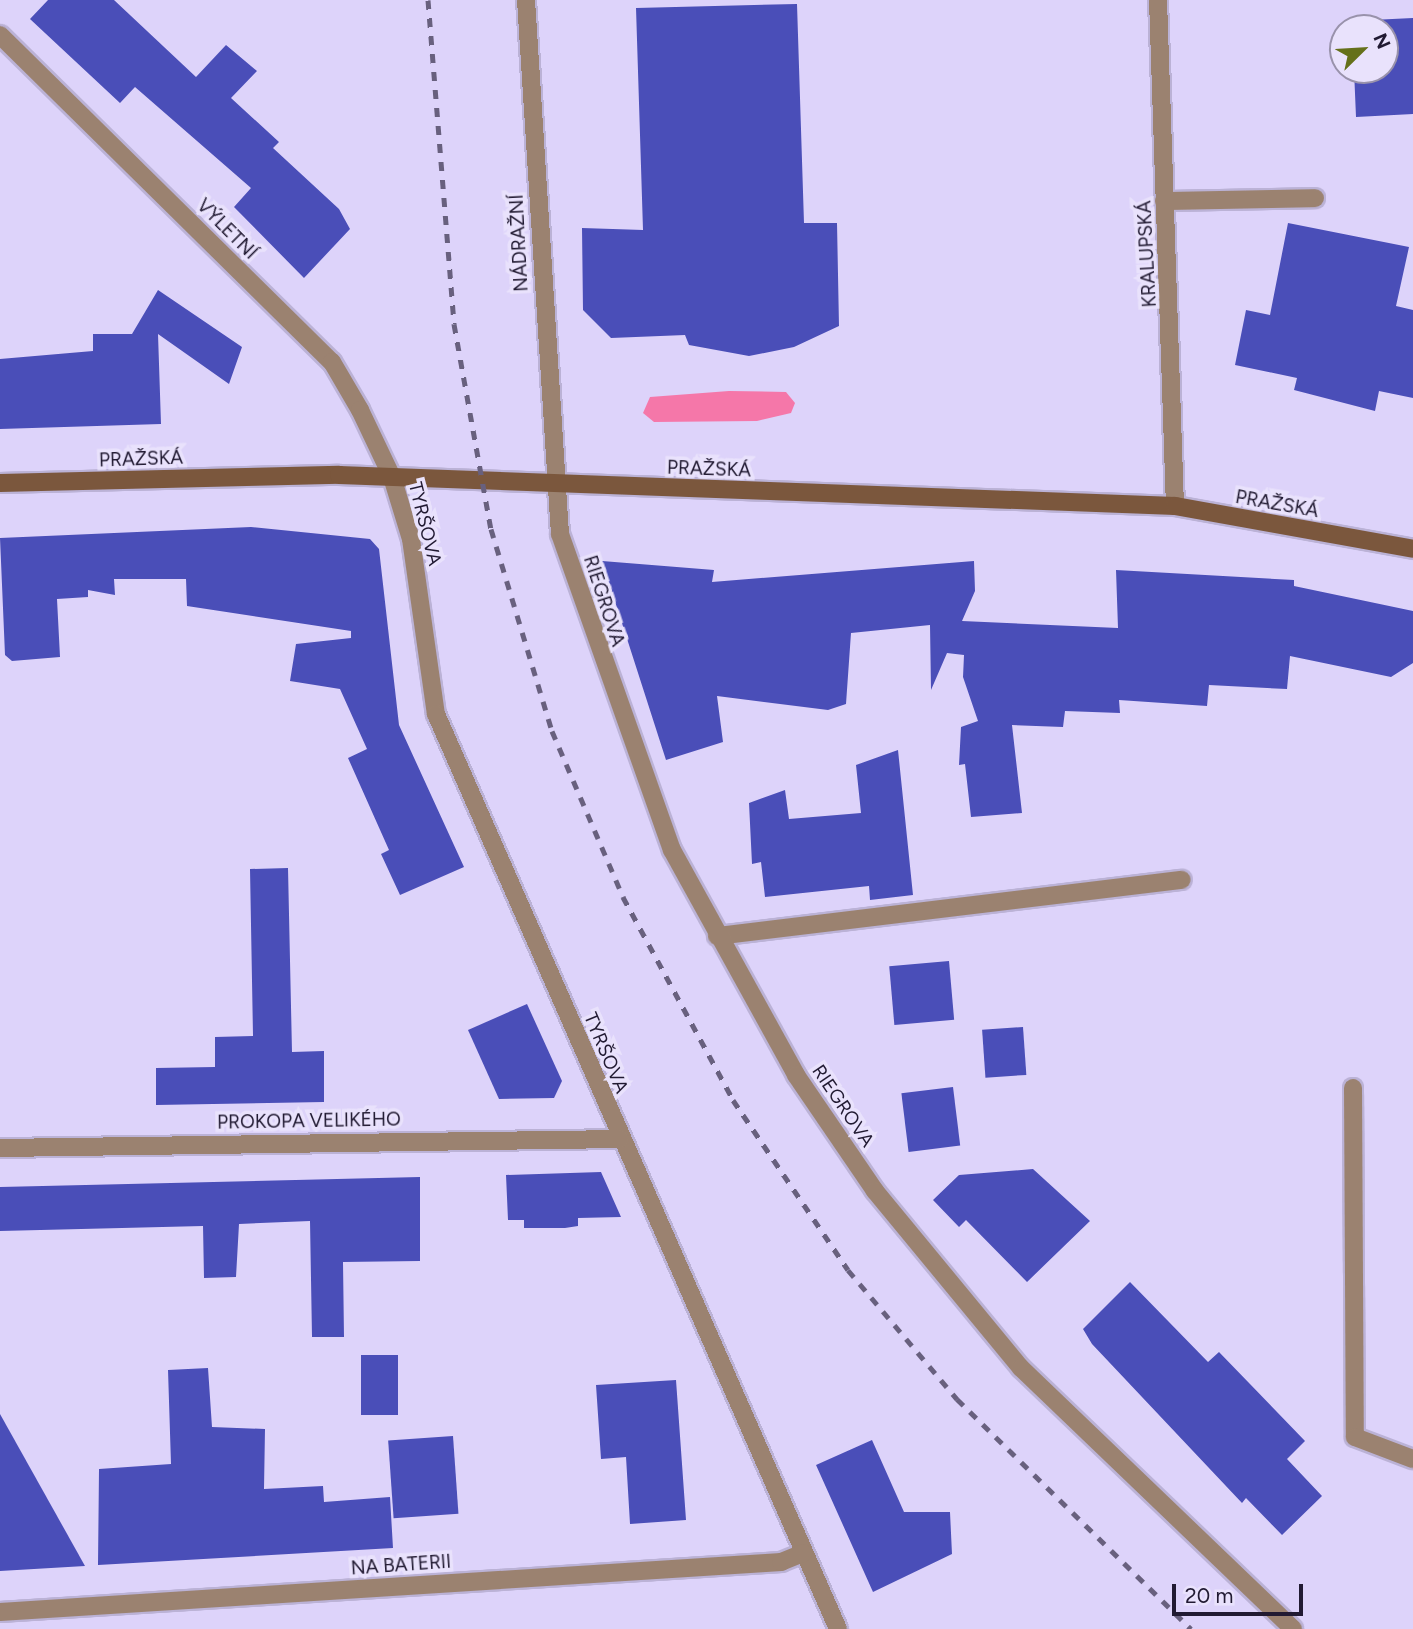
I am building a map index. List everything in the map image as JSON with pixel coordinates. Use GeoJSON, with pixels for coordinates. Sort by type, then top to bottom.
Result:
{"type":"FeatureCollection","features":[{"type":"Feature","properties":{"kind":"main road","name":"PRAŽSKÁ"},"geometry":{"type":"LineString","coordinates":[[0,483],[392,477],[1175,506],[1413,549]]}},
{"type":"Feature","properties":{"kind":"street","name":"NÁDRAŽNÍ"},"geometry":{"type":"LineString","coordinates":[[526,0],[554,484]]}},
{"type":"Feature","properties":{"kind":"street","name":"KRALUPSKÁ"},"geometry":{"type":"LineString","coordinates":[[1158,0],[1175,506]]}},
{"type":"Feature","properties":{"kind":"street","name":"VÝLETNÍ"},"geometry":{"type":"LineString","coordinates":[[0,35],[332,362],[392,477]]}},
{"type":"Feature","properties":{"kind":"street"},"geometry":{"type":"LineString","coordinates":[[1164,201],[1315,198]]}},
{"type":"Feature","properties":{"kind":"street","name":"TYRŠOVA"},"geometry":{"type":"LineString","coordinates":[[392,477],[411,539],[436,714],[620,1139],[838,1629]]}},
{"type":"Feature","properties":{"kind":"street","name":"RIEGROVA"},"geometry":{"type":"LineString","coordinates":[[554,484],[560,534],[638,769],[717,936],[796,1075],[875,1191],[1021,1368],[1293,1629]]}},
{"type":"Feature","properties":{"kind":"street"},"geometry":{"type":"LineString","coordinates":[[717,936],[1182,880]]}},
{"type":"Feature","properties":{"kind":"street"},"geometry":{"type":"LineString","coordinates":[[1353,1088],[1355,1437],[1413,1459]]}},
{"type":"Feature","properties":{"kind":"street","name":"PROKOPA VELIKÉHO"},"geometry":{"type":"LineString","coordinates":[[0,1147],[620,1139]]}},
{"type":"Feature","properties":{"kind":"street","name":"NA BATERII"},"geometry":{"type":"LineString","coordinates":[[0,1612],[767,1563],[803,1553]]}},
{"type":"Feature","properties":{"kind":"shaded area"},"geometry":{"type":"Polygon","coordinates":[[[729,391],[786,392],[795,403],[791,413],[757,421],[654,422],[643,413],[650,397],[729,391]]]}},
{"type":"Feature","properties":{"kind":"building"},"geometry":{"type":"Polygon","coordinates":[[[48,0],[114,0],[196,77],[226,45],[257,71],[231,98],[279,142],[273,148],[339,209],[350,229],[304,278],[234,207],[251,188],[135,87],[120,103],[30,19],[48,0]]]}},
{"type":"Feature","properties":{"kind":"building"},"geometry":{"type":"Polygon","coordinates":[[[797,4],[804,223],[837,223],[839,326],[794,347],[749,356],[689,345],[685,335],[611,338],[583,310],[582,228],[643,230],[636,8],[797,4]]]}},
{"type":"Feature","properties":{"kind":"building"},"geometry":{"type":"Polygon","coordinates":[[[1413,18],[1413,114],[1356,117],[1355,84],[1399,84],[1399,19],[1413,18]]]}},
{"type":"Feature","properties":{"kind":"building"},"geometry":{"type":"Polygon","coordinates":[[[1288,223],[1409,247],[1396,306],[1413,310],[1413,398],[1379,391],[1375,411],[1294,390],[1297,378],[1235,365],[1246,310],[1270,315],[1288,223]]]}},
{"type":"Feature","properties":{"kind":"building"},"geometry":{"type":"Polygon","coordinates":[[[158,290],[242,347],[229,384],[158,334],[161,424],[0,429],[0,359],[93,351],[93,334],[132,334],[158,290]]]}},
{"type":"Feature","properties":{"kind":"building"},"geometry":{"type":"Polygon","coordinates":[[[251,527],[370,539],[379,549],[399,725],[464,867],[400,895],[381,854],[389,850],[348,758],[367,749],[340,689],[290,681],[296,644],[351,638],[351,631],[187,606],[186,579],[114,579],[115,595],[88,590],[88,597],[57,599],[60,657],[12,661],[5,655],[0,538],[251,527]]]}},
{"type":"Feature","properties":{"kind":"building"},"geometry":{"type":"Polygon","coordinates":[[[602,561],[714,570],[712,582],[974,561],[975,591],[962,621],[1118,628],[1116,570],[1294,580],[1294,586],[1413,611],[1413,663],[1391,677],[1290,656],[1287,689],[1209,685],[1207,706],[1119,700],[1120,713],[1065,711],[1063,727],[1012,725],[1022,813],[971,817],[965,764],[959,765],[961,727],[978,721],[963,677],[964,655],[947,653],[931,690],[930,625],[851,633],[846,704],[828,710],[717,696],[723,742],[666,760],[602,561]]]}},
{"type":"Feature","properties":{"kind":"building"},"geometry":{"type":"Polygon","coordinates":[[[898,750],[913,895],[870,900],[869,886],[765,897],[761,862],[752,864],[749,803],[785,790],[789,819],[861,813],[856,765],[898,750]]]}},
{"type":"Feature","properties":{"kind":"building"},"geometry":{"type":"Polygon","coordinates":[[[288,868],[292,1052],[324,1051],[324,1102],[156,1105],[156,1068],[215,1067],[215,1037],[253,1036],[250,869],[288,868]]]}},
{"type":"Feature","properties":{"kind":"building"},"geometry":{"type":"Polygon","coordinates":[[[949,961],[954,1020],[894,1025],[889,966],[949,961]]]}},
{"type":"Feature","properties":{"kind":"building"},"geometry":{"type":"Polygon","coordinates":[[[527,1004],[562,1081],[554,1098],[499,1099],[468,1030],[527,1004]]]}},
{"type":"Feature","properties":{"kind":"building"},"geometry":{"type":"Polygon","coordinates":[[[1023,1027],[1026,1075],[985,1078],[982,1030],[1023,1027]]]}},
{"type":"Feature","properties":{"kind":"building"},"geometry":{"type":"Polygon","coordinates":[[[953,1087],[960,1146],[909,1152],[901,1093],[953,1087]]]}},
{"type":"Feature","properties":{"kind":"building"},"geometry":{"type":"Polygon","coordinates":[[[1033,1169],[1090,1221],[1027,1282],[966,1220],[959,1227],[933,1200],[959,1175],[1033,1169]]]}},
{"type":"Feature","properties":{"kind":"building"},"geometry":{"type":"Polygon","coordinates":[[[601,1172],[621,1217],[578,1218],[578,1226],[565,1228],[524,1228],[524,1220],[508,1220],[506,1175],[601,1172]]]}},
{"type":"Feature","properties":{"kind":"building"},"geometry":{"type":"Polygon","coordinates":[[[420,1177],[420,1261],[343,1262],[344,1337],[312,1337],[310,1221],[239,1224],[236,1277],[204,1278],[203,1226],[0,1231],[0,1187],[420,1177]]]}},
{"type":"Feature","properties":{"kind":"building"},"geometry":{"type":"Polygon","coordinates":[[[1130,1282],[1208,1362],[1219,1352],[1305,1441],[1287,1459],[1322,1496],[1282,1535],[1246,1498],[1242,1503],[1092,1344],[1083,1329],[1130,1282]]]}},
{"type":"Feature","properties":{"kind":"building"},"geometry":{"type":"Polygon","coordinates":[[[361,1355],[398,1355],[398,1415],[361,1415],[361,1355]]]}},
{"type":"Feature","properties":{"kind":"building"},"geometry":{"type":"Polygon","coordinates":[[[208,1368],[212,1427],[265,1429],[264,1489],[323,1486],[324,1502],[390,1497],[393,1548],[98,1565],[99,1469],[171,1464],[168,1370],[208,1368]]]}},
{"type":"Feature","properties":{"kind":"building"},"geometry":{"type":"Polygon","coordinates":[[[676,1380],[686,1520],[630,1524],[626,1457],[601,1459],[596,1385],[676,1380]]]}},
{"type":"Feature","properties":{"kind":"building"},"geometry":{"type":"Polygon","coordinates":[[[0,1414],[85,1566],[0,1571],[0,1414]]]}},
{"type":"Feature","properties":{"kind":"building"},"geometry":{"type":"Polygon","coordinates":[[[453,1436],[458,1514],[394,1518],[388,1441],[453,1436]]]}},
{"type":"Feature","properties":{"kind":"building"},"geometry":{"type":"Polygon","coordinates":[[[872,1440],[904,1512],[950,1512],[952,1554],[873,1592],[816,1465],[872,1440]]]}},
{"type":"Feature","properties":{"kind":"railway"},"geometry":{"type":"LineString","coordinates":[[428,0],[454,324],[491,529],[552,731],[623,897],[733,1100],[848,1270],[957,1399],[1191,1629]]}}]}
